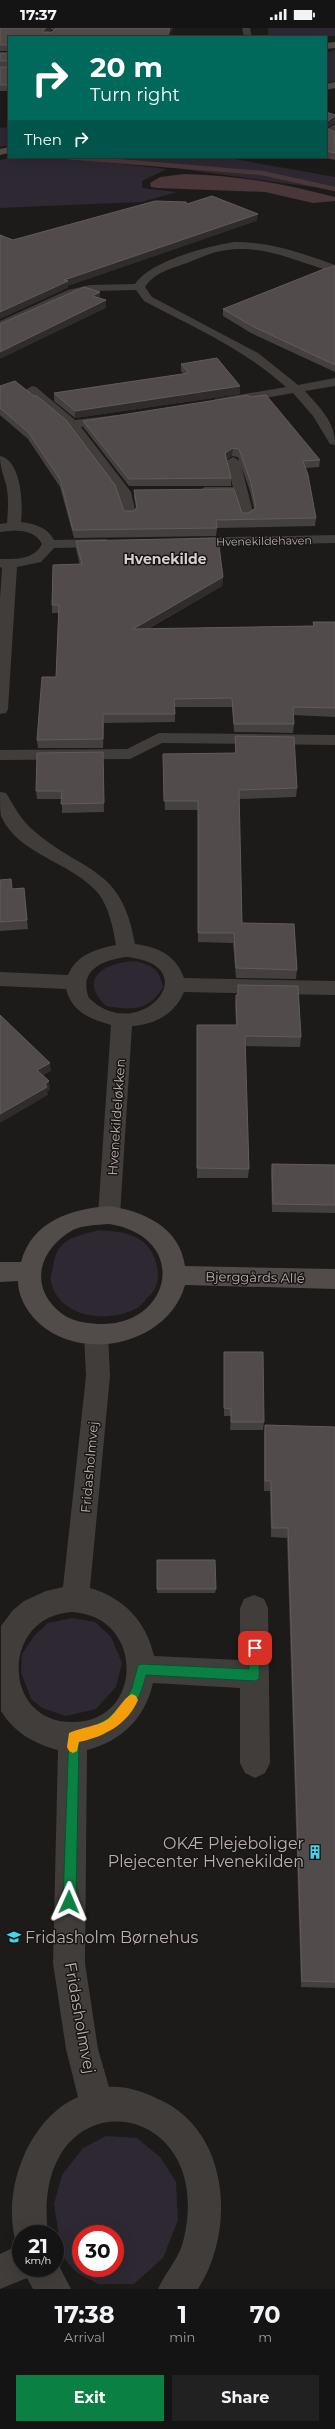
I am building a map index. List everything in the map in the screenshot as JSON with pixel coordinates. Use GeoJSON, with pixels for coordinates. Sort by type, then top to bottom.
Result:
{"type":"FeatureCollection","features":[{"type":"Feature","properties":{"kind":"street"},"geometry":{"type":"LineString","coordinates":[[335,127],[329,132],[335,135]]}},
{"type":"Feature","properties":{"kind":"street"},"geometry":{"type":"LineString","coordinates":[[140,287],[146,276],[160,268],[220,248],[243,245],[274,248],[335,269]]}},
{"type":"Feature","properties":{"kind":"street"},"geometry":{"type":"LineString","coordinates":[[0,326],[72,292],[90,288],[140,287]]}},
{"type":"Feature","properties":{"kind":"street"},"geometry":{"type":"LineString","coordinates":[[140,287],[148,299],[236,344],[270,366],[299,390],[314,407],[335,440]]}},
{"type":"Feature","properties":{"kind":"street"},"geometry":{"type":"LineString","coordinates":[[205,404],[299,390],[335,382]]}},
{"type":"Feature","properties":{"kind":"street"},"geometry":{"type":"LineString","coordinates":[[32,390],[72,424],[124,492],[129,514]]}},
{"type":"Feature","properties":{"kind":"street"},"geometry":{"type":"LineString","coordinates":[[72,424],[127,416]]}},
{"type":"Feature","properties":{"kind":"street"},"geometry":{"type":"LineString","coordinates":[[0,460],[6,467],[14,486],[16,510],[7,528],[25,527],[42,534],[49,544]]}},
{"type":"Feature","properties":{"kind":"street","name":"Hvenekildehaven"},"geometry":{"type":"LineString","coordinates":[[233,461],[242,491],[247,516]]}},
{"type":"Feature","properties":{"kind":"street"},"geometry":{"type":"LineString","coordinates":[[195,491],[242,491]]}},
{"type":"Feature","properties":{"kind":"street"},"geometry":{"type":"LineString","coordinates":[[124,492],[140,492]]}},
{"type":"Feature","properties":{"kind":"street","name":"Hvenekildehaven"},"geometry":{"type":"LineString","coordinates":[[173,542],[335,539]]}},
{"type":"Feature","properties":{"kind":"street"},"geometry":{"type":"LineString","coordinates":[[49,544],[119,543]]}},
{"type":"Feature","properties":{"kind":"street"},"geometry":{"type":"LineString","coordinates":[[0,709],[5,563],[33,560],[41,556],[49,544]]}},
{"type":"Feature","properties":{"kind":"street"},"geometry":{"type":"LineString","coordinates":[[0,755],[130,754],[159,738],[335,740]]}},
{"type":"Feature","properties":{"kind":"street"},"geometry":{"type":"LineString","coordinates":[[0,797],[6,813],[35,842],[76,865],[107,891],[121,920],[126,950]]}},
{"type":"Feature","properties":{"kind":"street"},"geometry":{"type":"LineString","coordinates":[[126,950],[156,956],[167,964],[174,974],[176,985],[173,996],[165,1006],[153,1014],[122,1020],[106,1017],[82,1003],[77,993],[75,982],[79,972],[97,956],[126,950]]}},
{"type":"Feature","properties":{"kind":"street"},"geometry":{"type":"LineString","coordinates":[[0,979],[75,982]]}},
{"type":"Feature","properties":{"kind":"street"},"geometry":{"type":"LineString","coordinates":[[176,985],[335,988]]}},
{"type":"Feature","properties":{"kind":"street","name":"Hvenekildeløkken"},"geometry":{"type":"LineString","coordinates":[[109,1215],[122,1020]]}},
{"type":"Feature","properties":{"kind":"street"},"geometry":{"type":"LineString","coordinates":[[109,1215],[130,1219],[149,1228],[164,1241],[173,1257],[176,1275],[171,1294],[160,1311],[141,1324],[120,1333],[96,1335],[73,1331],[53,1321],[39,1307],[30,1290],[29,1272],[34,1253],[47,1236],[72,1222],[86,1217],[109,1215]]}},
{"type":"Feature","properties":{"kind":"street"},"geometry":{"type":"LineString","coordinates":[[0,1272],[29,1272]]}},
{"type":"Feature","properties":{"kind":"street","name":"Bjerggårds Allé"},"geometry":{"type":"LineString","coordinates":[[176,1275],[335,1279]]}},
{"type":"Feature","properties":{"kind":"street","name":"Fridasholmvej"},"geometry":{"type":"LineString","coordinates":[[75,1599],[98,1376],[96,1335]]}},
{"type":"Feature","properties":{"kind":"street"},"geometry":{"type":"LineString","coordinates":[[75,1599],[96,1602],[116,1613],[130,1628],[140,1647],[142,1669],[137,1690],[128,1708],[112,1723],[94,1733],[73,1737],[50,1735],[30,1725],[14,1709],[4,1689],[1,1667],[6,1646],[17,1627],[33,1612],[47,1606],[75,1599]]}},
{"type":"Feature","properties":{"kind":"street"},"geometry":{"type":"LineString","coordinates":[[254,1608],[255,1763]]}},
{"type":"Feature","properties":{"kind":"street"},"geometry":{"type":"LineString","coordinates":[[142,1669],[255,1675]]}},
{"type":"Feature","properties":{"kind":"street","name":"Fridasholmvej"},"geometry":{"type":"LineString","coordinates":[[73,1737],[69,1963],[82,2049],[97,2106]]}},
{"type":"Feature","properties":{"kind":"street"},"geometry":{"type":"LineString","coordinates":[[28,2225],[29,2192],[37,2162],[53,2137],[74,2117],[97,2106],[125,2104],[151,2111],[174,2128],[192,2153],[202,2184],[205,2217],[199,2251],[183,2281],[176,2289]]}},
{"type":"Feature","properties":{"kind":"street"},"geometry":{"type":"LineString","coordinates":[[0,2272],[12,2266]]}},
{"type":"Feature","properties":{"kind":"street"},"geometry":{"type":"LineString","coordinates":[[46,2277],[53,2289]]}},
{"type":"Feature","properties":{"kind":"shaded area"},"geometry":{"type":"Polygon","coordinates":[[[268,28],[335,28],[335,36],[268,36],[268,28]]]}},
{"type":"Feature","properties":{"kind":"shaded area"},"geometry":{"type":"Polygon","coordinates":[[[335,50],[335,81],[327,83],[327,53],[335,50]]]}},
{"type":"Feature","properties":{"kind":"shaded area"},"geometry":{"type":"Polygon","coordinates":[[[8,127],[8,145],[0,147],[0,128],[8,127]]]}},
{"type":"Feature","properties":{"kind":"shaded area"},"geometry":{"type":"Polygon","coordinates":[[[10,158],[65,158],[167,169],[142,181],[142,188],[177,192],[142,202],[0,208],[0,160],[10,158]]]}},
{"type":"Feature","properties":{"kind":"shaded area"},"geometry":{"type":"Polygon","coordinates":[[[101,158],[230,158],[335,177],[335,190],[101,158]]]}},
{"type":"Feature","properties":{"kind":"shaded area"},"geometry":{"type":"Polygon","coordinates":[[[184,174],[241,178],[279,184],[335,197],[335,201],[313,203],[265,192],[151,187],[150,183],[160,177],[184,174]]]}},
{"type":"Feature","properties":{"kind":"shaded area"},"geometry":{"type":"Polygon","coordinates":[[[136,961],[154,969],[159,976],[163,987],[151,1001],[139,1007],[124,1008],[106,1006],[97,996],[94,987],[95,979],[99,973],[115,964],[136,961]]]}},
{"type":"Feature","properties":{"kind":"shaded area"},"geometry":{"type":"Polygon","coordinates":[[[99,1230],[121,1232],[137,1238],[147,1246],[155,1259],[158,1275],[155,1289],[139,1307],[126,1313],[113,1316],[100,1316],[74,1310],[64,1304],[56,1294],[51,1282],[57,1251],[60,1247],[68,1240],[99,1230]]]}},
{"type":"Feature","properties":{"kind":"shaded area"},"geometry":{"type":"Polygon","coordinates":[[[72,1618],[95,1622],[111,1637],[122,1663],[116,1687],[96,1709],[66,1716],[42,1708],[31,1699],[21,1672],[22,1654],[34,1636],[48,1623],[72,1618]]]}},
{"type":"Feature","properties":{"kind":"shaded area"},"geometry":{"type":"Polygon","coordinates":[[[106,2136],[137,2138],[161,2158],[176,2182],[178,2220],[163,2258],[134,2284],[98,2284],[85,2277],[124,2277],[124,2225],[72,2225],[72,2267],[64,2258],[64,2225],[57,2225],[54,2204],[62,2175],[83,2148],[106,2136]]]}},
{"type":"Feature","properties":{"kind":"building"},"geometry":{"type":"Polygon","coordinates":[[[0,28],[46,28],[42,32],[52,32],[56,28],[170,28],[167,36],[8,36],[8,45],[0,45],[0,28]]]}},
{"type":"Feature","properties":{"kind":"building"},"geometry":{"type":"Polygon","coordinates":[[[0,53],[8,53],[8,61],[0,61],[0,53]]]}},
{"type":"Feature","properties":{"kind":"building"},"geometry":{"type":"Polygon","coordinates":[[[0,67],[8,67],[8,85],[0,85],[0,67]]]}},
{"type":"Feature","properties":{"kind":"building"},"geometry":{"type":"Polygon","coordinates":[[[327,112],[335,116],[327,121],[327,112]]]}},
{"type":"Feature","properties":{"kind":"building"},"geometry":{"type":"Polygon","coordinates":[[[327,128],[335,132],[335,153],[327,151],[327,128]]]}},
{"type":"Feature","properties":{"kind":"building"},"geometry":{"type":"Polygon","coordinates":[[[212,196],[258,214],[64,280],[68,281],[0,312],[0,235],[13,240],[155,201],[186,202],[187,204],[212,196]]]}},
{"type":"Feature","properties":{"kind":"building"},"geometry":{"type":"Polygon","coordinates":[[[335,266],[335,365],[252,326],[223,309],[324,269],[335,266]]]}},
{"type":"Feature","properties":{"kind":"building"},"geometry":{"type":"Polygon","coordinates":[[[84,287],[100,292],[92,296],[106,300],[0,352],[0,324],[84,287]]]}},
{"type":"Feature","properties":{"kind":"building"},"geometry":{"type":"Polygon","coordinates":[[[217,358],[240,386],[75,411],[54,393],[189,373],[181,364],[217,358]]]}},
{"type":"Feature","properties":{"kind":"building"},"geometry":{"type":"Polygon","coordinates":[[[15,381],[34,396],[37,396],[66,420],[115,485],[124,511],[134,511],[137,507],[134,490],[234,489],[242,513],[248,513],[256,508],[251,483],[239,449],[233,448],[225,453],[231,478],[129,479],[83,421],[248,395],[250,397],[266,395],[320,460],[303,461],[308,475],[316,518],[216,520],[217,528],[73,530],[60,479],[28,432],[0,408],[0,386],[15,381]]]}},
{"type":"Feature","properties":{"kind":"building"},"geometry":{"type":"Polygon","coordinates":[[[218,538],[223,577],[133,629],[314,626],[313,622],[335,622],[335,708],[293,707],[294,724],[234,724],[232,698],[174,699],[175,714],[103,714],[103,739],[37,740],[42,677],[56,677],[59,605],[52,605],[53,565],[82,564],[76,541],[218,538]]]}},
{"type":"Feature","properties":{"kind":"building"},"geometry":{"type":"Polygon","coordinates":[[[235,736],[294,737],[297,788],[239,790],[242,923],[294,924],[297,970],[236,968],[234,933],[198,933],[198,801],[164,801],[163,754],[236,753],[235,736]]]}},
{"type":"Feature","properties":{"kind":"building"},"geometry":{"type":"Polygon","coordinates":[[[103,752],[104,803],[61,804],[62,791],[36,791],[37,753],[103,752]]]}},
{"type":"Feature","properties":{"kind":"building"},"geometry":{"type":"Polygon","coordinates":[[[11,879],[12,889],[24,888],[27,920],[0,922],[0,880],[11,879]]]}},
{"type":"Feature","properties":{"kind":"building"},"geometry":{"type":"Polygon","coordinates":[[[238,985],[298,986],[301,1037],[245,1036],[249,1169],[197,1168],[197,1025],[237,1025],[236,995],[238,995],[238,985]]]}},
{"type":"Feature","properties":{"kind":"building"},"geometry":{"type":"Polygon","coordinates":[[[0,1015],[50,1063],[37,1070],[49,1081],[45,1084],[47,1087],[0,1114],[0,1015]]]}},
{"type":"Feature","properties":{"kind":"building"},"geometry":{"type":"Polygon","coordinates":[[[272,1164],[335,1165],[335,1205],[273,1204],[272,1164]]]}},
{"type":"Feature","properties":{"kind":"building"},"geometry":{"type":"Polygon","coordinates":[[[224,1352],[263,1352],[264,1422],[231,1422],[231,1409],[224,1408],[224,1352]]]}},
{"type":"Feature","properties":{"kind":"building"},"geometry":{"type":"Polygon","coordinates":[[[265,1425],[335,1427],[335,1982],[302,1981],[288,1528],[272,1528],[271,1481],[265,1481],[265,1425]]]}},
{"type":"Feature","properties":{"kind":"building"},"geometry":{"type":"Polygon","coordinates":[[[157,1560],[215,1560],[216,1589],[157,1589],[157,1560]]]}},
{"type":"Feature","properties":{"kind":"waterway"},"geometry":{"type":"LineString","coordinates":[[79,158],[262,173],[335,189]]}},
{"type":"Feature","properties":{"kind":"slow traffic"},"geometry":{"type":"LineString","coordinates":[[73,1747],[73,1737],[94,1733],[112,1723],[128,1708],[132,1700]]}},
{"type":"Feature","properties":{"kind":"place","name":"OKÆ Plejeboliger Plejecenter Hvenekilden"},"geometry":{"type":"Point","coordinates":[315,1852]}},
{"type":"Feature","properties":{"kind":"place","name":"Fridasholm Børnehus"},"geometry":{"type":"Point","coordinates":[14,1937]}},
{"type":"Feature","properties":{"kind":"district","name":"Hvenekilde"},"geometry":{"type":"Point","coordinates":[165,559]}},
{"type":"Feature","properties":{"kind":"route"},"geometry":{"type":"LineString","coordinates":[[69,1902],[73,1737],[94,1733],[112,1723],[128,1708],[137,1690],[142,1669],[255,1675],[255,1648]]}}]}
